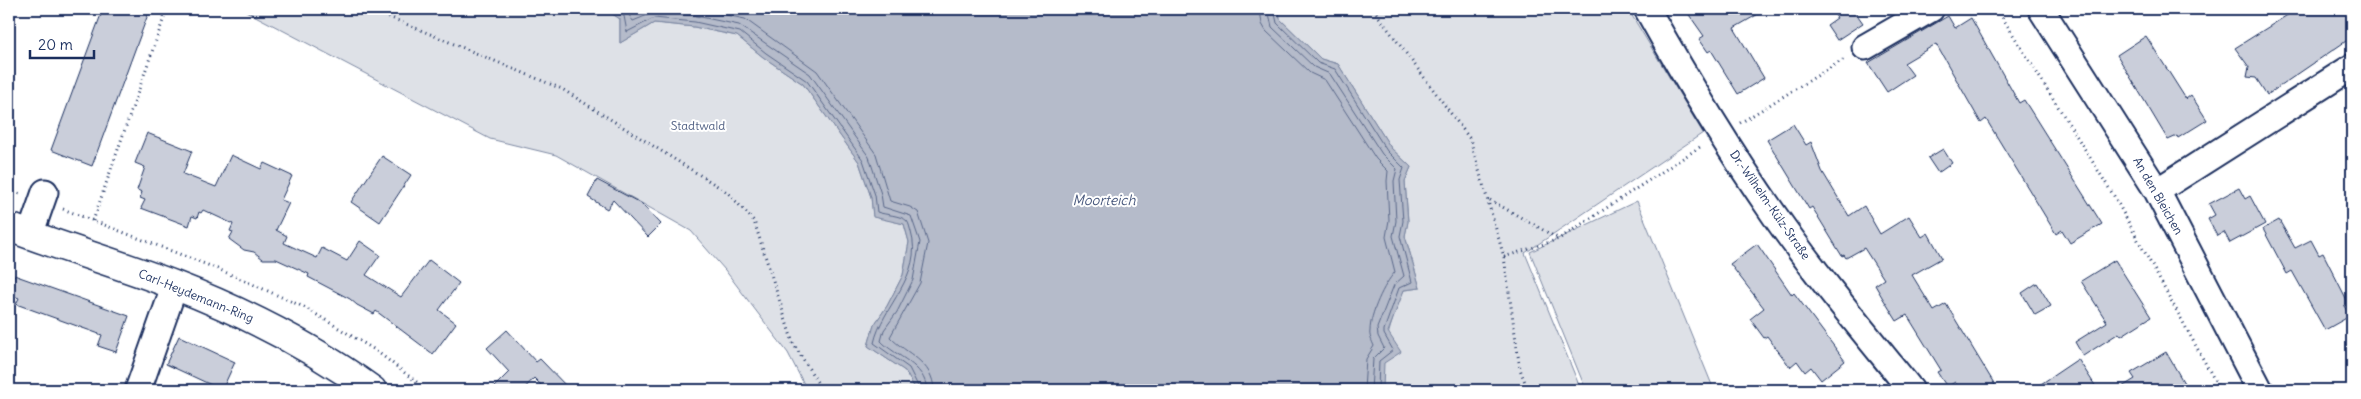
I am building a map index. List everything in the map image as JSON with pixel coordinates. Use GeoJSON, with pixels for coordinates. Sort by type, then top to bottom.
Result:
{"type":"FeatureCollection","features":[{"type":"Feature","properties":{"kind":"main road","name":"Carl-Heydemann-Ring"},"geometry":{"type":"LineString","coordinates":[[20,231],[175,285],[274,328],[330,360],[372,390]]}},
{"type":"Feature","properties":{"kind":"street","name":"Dr.-Wilhelm-Külz-Straße"},"geometry":{"type":"LineString","coordinates":[[1647,9],[1730,128],[1776,217],[1911,390]]}},
{"type":"Feature","properties":{"kind":"street"},"geometry":{"type":"LineString","coordinates":[[1865,47],[1931,9]]}},
{"type":"Feature","properties":{"kind":"street","name":"An den Bleichen"},"geometry":{"type":"LineString","coordinates":[[2041,9],[2157,191],[2260,390]]}},
{"type":"Feature","properties":{"kind":"street"},"geometry":{"type":"LineString","coordinates":[[2157,191],[2352,67]]}},
{"type":"Feature","properties":{"kind":"street"},"geometry":{"type":"LineString","coordinates":[[20,231],[45,192]]}},
{"type":"Feature","properties":{"kind":"street"},"geometry":{"type":"LineString","coordinates":[[138,390],[175,285]]}},
{"type":"Feature","properties":{"kind":"path"},"geometry":{"type":"LineString","coordinates":[[93,221],[167,9]]}},
{"type":"Feature","properties":{"kind":"path"},"geometry":{"type":"LineString","coordinates":[[370,9],[562,89],[727,192],[754,221],[793,343],[822,390]]}},
{"type":"Feature","properties":{"kind":"path"},"geometry":{"type":"LineString","coordinates":[[1373,9],[1470,139],[1504,257],[1520,369],[1528,390]]}},
{"type":"Feature","properties":{"kind":"path"},"geometry":{"type":"LineString","coordinates":[[1997,9],[2114,196],[2220,390]]}},
{"type":"Feature","properties":{"kind":"path"},"geometry":{"type":"LineString","coordinates":[[1504,257],[1559,239],[1730,128],[1865,47]]}},
{"type":"Feature","properties":{"kind":"path"},"geometry":{"type":"LineString","coordinates":[[1489,200],[1559,239]]}},
{"type":"Feature","properties":{"kind":"green space","name":"Stadtwald"},"geometry":{"type":"Polygon","coordinates":[[[242,9],[605,9],[620,19],[620,43],[654,23],[694,27],[737,36],[763,57],[803,84],[859,162],[871,197],[873,216],[904,224],[909,242],[903,275],[887,306],[874,325],[868,346],[905,371],[916,390],[807,390],[788,353],[725,270],[691,231],[556,155],[490,139],[242,9]]]}},
{"type":"Feature","properties":{"kind":"green space"},"geometry":{"type":"Polygon","coordinates":[[[1279,9],[1628,9],[1703,133],[1525,253],[1581,390],[1383,390],[1384,352],[1395,314],[1404,290],[1420,288],[1405,236],[1408,221],[1405,181],[1411,167],[1391,148],[1338,64],[1321,59],[1280,19],[1279,9]]]}},
{"type":"Feature","properties":{"kind":"green space"},"geometry":{"type":"Polygon","coordinates":[[[1637,201],[1714,390],[1586,390],[1530,252],[1637,201]]]}},
{"type":"Feature","properties":{"kind":"water","name":"Moorteich"},"geometry":{"type":"Polygon","coordinates":[[[605,9],[1279,9],[1280,19],[1321,59],[1338,64],[1391,148],[1411,167],[1405,181],[1408,222],[1405,236],[1420,288],[1404,290],[1388,332],[1401,352],[1384,363],[1383,390],[916,390],[905,371],[868,346],[874,325],[887,306],[903,275],[909,242],[904,224],[873,217],[871,197],[859,162],[803,84],[763,57],[737,36],[694,27],[654,23],[620,43],[620,19],[605,9]]]}},
{"type":"Feature","properties":{"kind":"building"},"geometry":{"type":"Polygon","coordinates":[[[103,9],[150,9],[92,166],[51,150],[103,9]]]}},
{"type":"Feature","properties":{"kind":"building"},"geometry":{"type":"Polygon","coordinates":[[[1685,9],[1767,9],[1734,28],[1764,78],[1738,94],[1711,50],[1708,52],[1699,39],[1704,36],[1685,9]]]}},
{"type":"Feature","properties":{"kind":"building"},"geometry":{"type":"Polygon","coordinates":[[[1831,9],[1853,9],[1863,23],[1837,40],[1827,25],[1837,18],[1831,9]]]}},
{"type":"Feature","properties":{"kind":"building"},"geometry":{"type":"Polygon","coordinates":[[[2297,9],[2352,9],[2352,37],[2267,95],[2256,78],[2247,77],[2249,67],[2235,48],[2297,9]]]}},
{"type":"Feature","properties":{"kind":"building"},"geometry":{"type":"Polygon","coordinates":[[[1948,16],[1955,28],[1971,18],[2019,103],[2024,100],[2102,224],[2070,243],[2062,230],[2056,234],[1986,119],[1981,123],[1936,44],[1904,63],[1913,75],[1887,92],[1868,63],[1948,16]]]}},
{"type":"Feature","properties":{"kind":"building"},"geometry":{"type":"Polygon","coordinates":[[[2146,36],[2186,99],[2191,95],[2207,120],[2178,138],[2177,136],[2168,140],[2117,55],[2146,36]]]}},
{"type":"Feature","properties":{"kind":"building"},"geometry":{"type":"Polygon","coordinates":[[[1793,124],[1806,145],[1811,142],[1822,171],[1849,216],[1864,206],[1880,234],[1909,216],[1922,237],[1928,233],[1942,258],[1912,275],[1934,311],[1946,304],[1998,390],[1960,390],[1955,382],[1947,387],[1937,372],[1941,370],[1907,315],[1897,321],[1882,297],[1875,285],[1884,279],[1864,248],[1846,258],[1844,255],[1842,256],[1812,207],[1809,209],[1767,140],[1793,124]]]}},
{"type":"Feature","properties":{"kind":"building"},"geometry":{"type":"Polygon","coordinates":[[[147,133],[192,151],[183,174],[216,187],[231,155],[261,169],[264,163],[292,176],[281,200],[289,203],[276,230],[287,236],[284,243],[317,258],[322,248],[347,261],[360,241],[380,255],[366,275],[401,297],[429,260],[459,283],[439,310],[456,323],[433,354],[376,311],[374,314],[357,305],[350,299],[308,277],[309,274],[276,259],[263,259],[254,252],[244,250],[229,239],[233,232],[230,231],[233,224],[203,210],[201,213],[199,212],[197,218],[192,216],[189,226],[141,208],[145,200],[140,198],[142,192],[137,190],[145,167],[135,163],[147,133]]]}},
{"type":"Feature","properties":{"kind":"building"},"geometry":{"type":"Polygon","coordinates":[[[1943,149],[1952,163],[1938,173],[1928,158],[1943,149]]]}},
{"type":"Feature","properties":{"kind":"building"},"geometry":{"type":"Polygon","coordinates":[[[382,156],[411,175],[380,222],[351,202],[382,156]]]}},
{"type":"Feature","properties":{"kind":"building"},"geometry":{"type":"Polygon","coordinates":[[[597,180],[642,204],[661,224],[648,237],[613,200],[607,209],[588,197],[597,180]]]}},
{"type":"Feature","properties":{"kind":"building"},"geometry":{"type":"Polygon","coordinates":[[[2239,188],[2245,199],[2250,196],[2265,224],[2230,243],[2224,232],[2217,236],[2208,219],[2215,215],[2209,204],[2239,188]]]}},
{"type":"Feature","properties":{"kind":"building"},"geometry":{"type":"Polygon","coordinates":[[[2279,220],[2295,248],[2311,240],[2319,255],[2323,253],[2349,304],[2344,306],[2350,316],[2325,330],[2292,271],[2287,274],[2263,229],[2279,220]]]}},
{"type":"Feature","properties":{"kind":"building"},"geometry":{"type":"Polygon","coordinates":[[[1757,244],[1792,295],[1794,293],[1845,361],[1821,380],[1811,367],[1805,372],[1797,361],[1790,367],[1767,336],[1764,338],[1750,319],[1764,308],[1730,264],[1757,244]]]}},
{"type":"Feature","properties":{"kind":"building"},"geometry":{"type":"Polygon","coordinates":[[[2115,260],[2151,317],[2121,336],[2119,333],[2083,356],[2075,342],[2107,322],[2081,281],[2115,260]]]}},
{"type":"Feature","properties":{"kind":"building"},"geometry":{"type":"Polygon","coordinates":[[[14,275],[129,316],[116,352],[98,346],[102,335],[16,304],[19,298],[9,294],[14,275]]]}},
{"type":"Feature","properties":{"kind":"building"},"geometry":{"type":"Polygon","coordinates":[[[2037,283],[2051,306],[2035,315],[2022,293],[2037,283]]]}},
{"type":"Feature","properties":{"kind":"building"},"geometry":{"type":"Polygon","coordinates":[[[507,330],[536,362],[540,359],[570,390],[546,390],[534,378],[523,390],[491,390],[509,372],[487,348],[507,330]]]}},
{"type":"Feature","properties":{"kind":"building"},"geometry":{"type":"Polygon","coordinates":[[[179,336],[235,362],[222,390],[166,364],[179,336]]]}},
{"type":"Feature","properties":{"kind":"building"},"geometry":{"type":"Polygon","coordinates":[[[2166,352],[2188,390],[2117,390],[2135,379],[2131,373],[2166,352]]]}},
{"type":"Feature","properties":{"kind":"building"},"geometry":{"type":"Polygon","coordinates":[[[2078,359],[2098,390],[2032,390],[2078,359]]]}}]}
